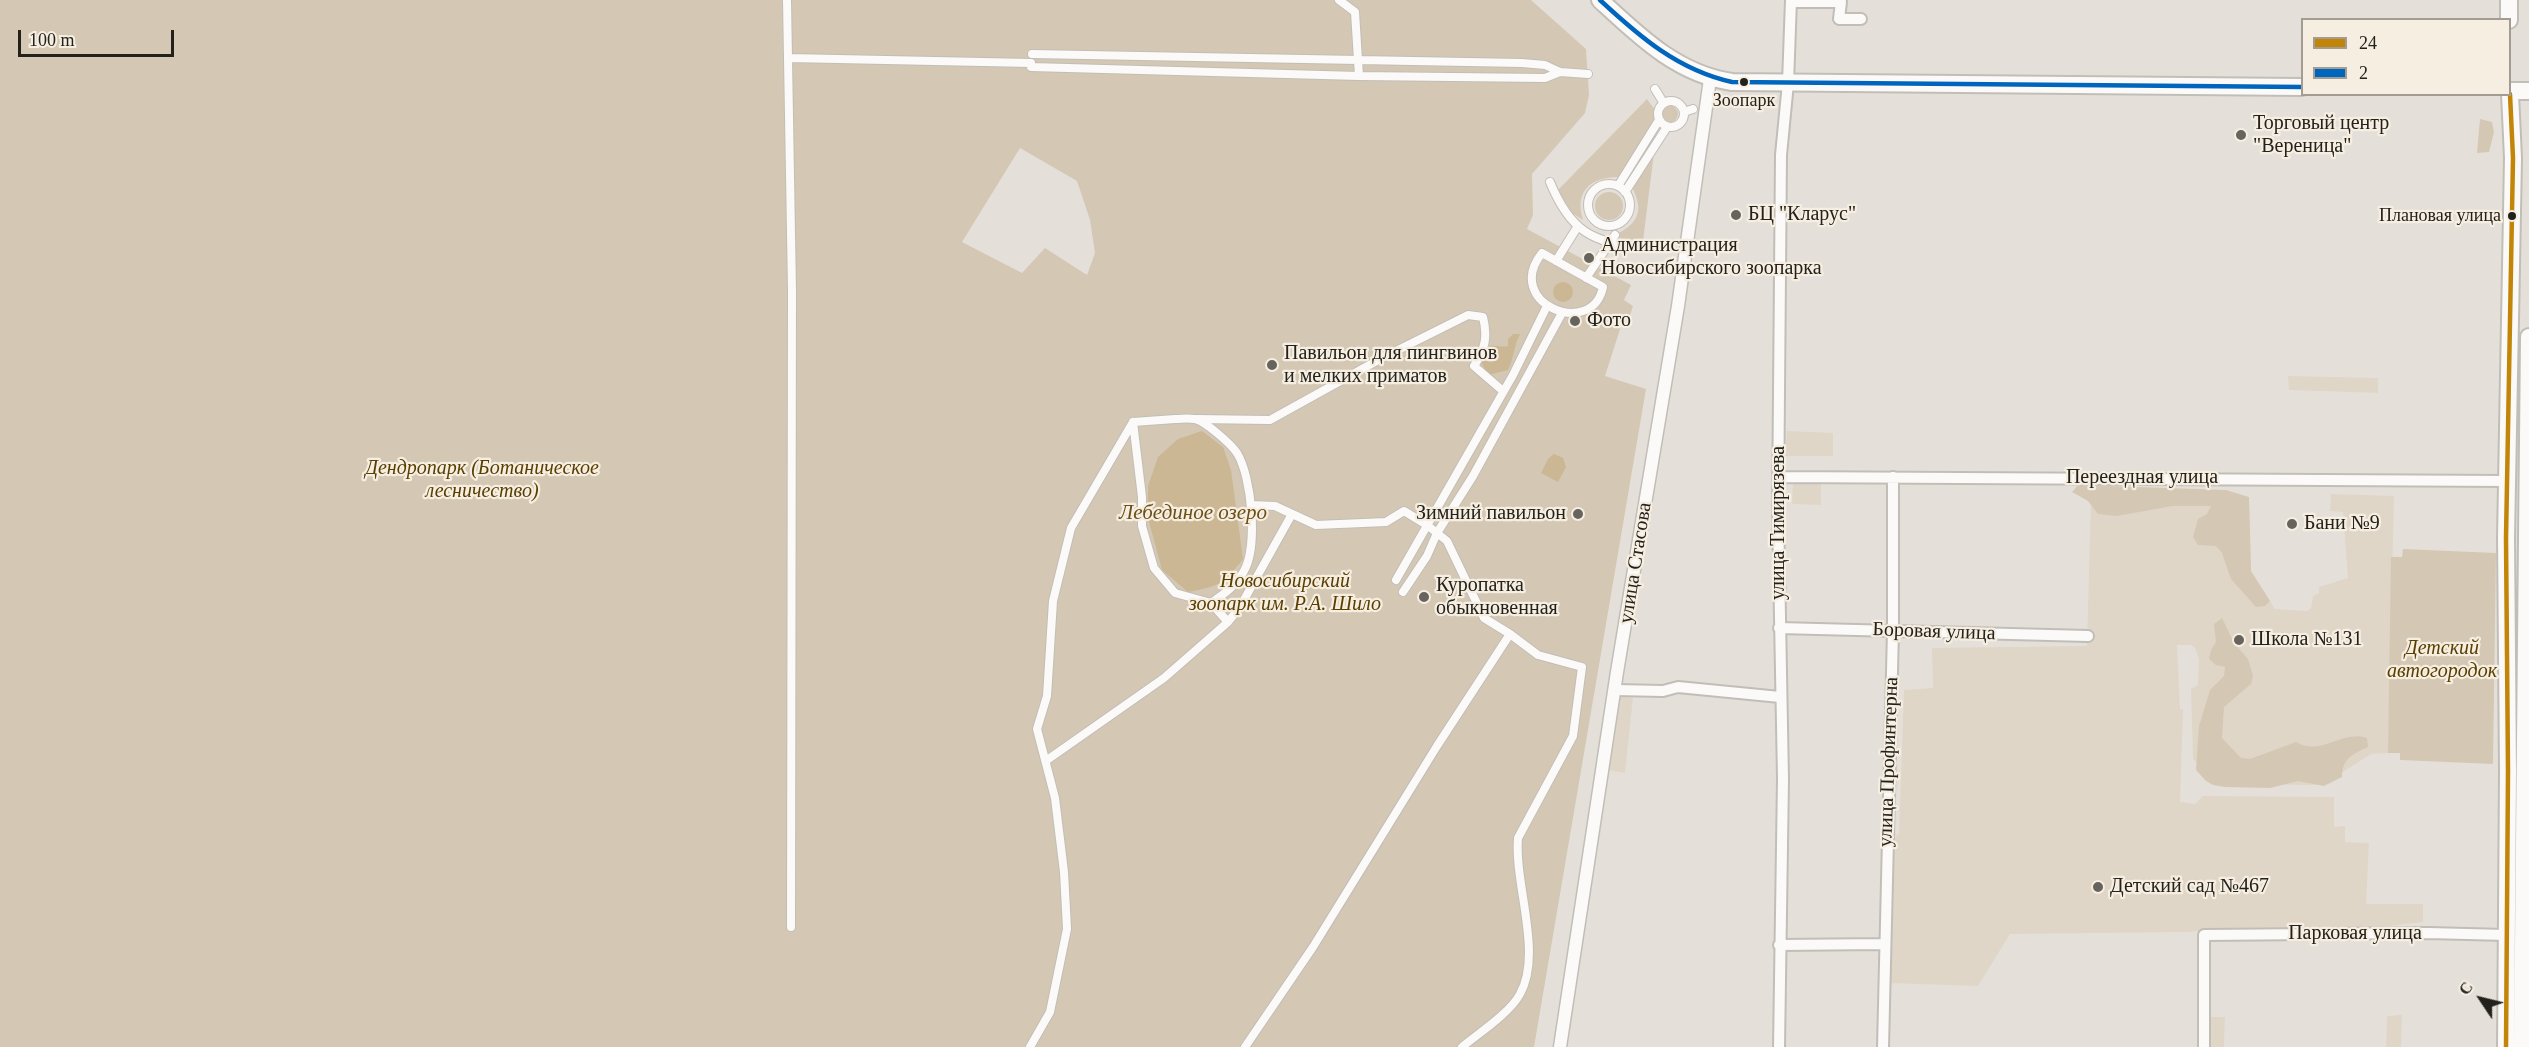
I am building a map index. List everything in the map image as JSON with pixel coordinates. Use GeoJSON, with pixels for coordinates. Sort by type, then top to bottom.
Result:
{"type":"FeatureCollection","features":[{"type":"Feature","properties":{"kind":"main road"},"geometry":{"type":"LineString","coordinates":[[2509,0],[2509,18]]}},
{"type":"Feature","properties":{"kind":"main road"},"geometry":{"type":"LineString","coordinates":[[1602,1],[1678,65],[1710,79],[1732,82],[2301,87]]}},
{"type":"Feature","properties":{"kind":"main road"},"geometry":{"type":"LineString","coordinates":[[2511,92],[2529,91]]}},
{"type":"Feature","properties":{"kind":"main road"},"geometry":{"type":"LineString","coordinates":[[2506,1047],[2507,481],[2513,158],[2510,96]]}},
{"type":"Feature","properties":{"kind":"main road"},"geometry":{"type":"LineString","coordinates":[[2522,1047],[2529,337]]}},
{"type":"Feature","properties":{"kind":"street"},"geometry":{"type":"LineString","coordinates":[[787,0],[792,291],[791,927]]}},
{"type":"Feature","properties":{"kind":"street"},"geometry":{"type":"LineString","coordinates":[[1339,0],[1355,12],[1360,62],[1359,76]]}},
{"type":"Feature","properties":{"kind":"street"},"geometry":{"type":"LineString","coordinates":[[1791,1],[1841,2],[1839,19],[1861,19]]}},
{"type":"Feature","properties":{"kind":"street","name":"улица Тимирязева"},"geometry":{"type":"LineString","coordinates":[[1779,1047],[1783,778],[1778,477],[1781,155],[1788,83],[1791,1]]}},
{"type":"Feature","properties":{"kind":"street"},"geometry":{"type":"LineString","coordinates":[[789,58],[1522,63],[1545,65],[1560,72],[1588,74]]}},
{"type":"Feature","properties":{"kind":"street"},"geometry":{"type":"LineString","coordinates":[[1031,61],[1359,76],[1545,78],[1560,72]]}},
{"type":"Feature","properties":{"kind":"street","name":"улица Стасова"},"geometry":{"type":"LineString","coordinates":[[1560,1047],[1615,690],[1678,306],[1710,79]]}},
{"type":"Feature","properties":{"kind":"street"},"geometry":{"type":"LineString","coordinates":[[1655,89],[1663,102]]}},
{"type":"Feature","properties":{"kind":"street"},"geometry":{"type":"LineString","coordinates":[[1663,102],[1676,101],[1684,112]]}},
{"type":"Feature","properties":{"kind":"street"},"geometry":{"type":"LineString","coordinates":[[1618,186],[1659,120],[1658,109],[1663,102]]}},
{"type":"Feature","properties":{"kind":"street"},"geometry":{"type":"LineString","coordinates":[[1625,192],[1667,127],[1679,124],[1684,112],[1693,109]]}},
{"type":"Feature","properties":{"kind":"street"},"geometry":{"type":"LineString","coordinates":[[1659,120],[1667,127]]}},
{"type":"Feature","properties":{"kind":"street"},"geometry":{"type":"LineString","coordinates":[[1550,182],[1560,207],[1591,236],[1609,243],[1644,248]]}},
{"type":"Feature","properties":{"kind":"street"},"geometry":{"type":"LineString","coordinates":[[1603,184],[1618,186],[1630,201],[1630,208],[1624,221],[1612,227],[1598,224],[1589,213],[1588,199],[1591,192],[1603,184]]}},
{"type":"Feature","properties":{"kind":"street"},"geometry":{"type":"LineString","coordinates":[[1591,236],[1598,224]]}},
{"type":"Feature","properties":{"kind":"street"},"geometry":{"type":"LineString","coordinates":[[1558,257],[1578,226]]}},
{"type":"Feature","properties":{"kind":"street"},"geometry":{"type":"LineString","coordinates":[[1586,278],[1615,235]]}},
{"type":"Feature","properties":{"kind":"street"},"geometry":{"type":"LineString","coordinates":[[1542,253],[1558,257],[1586,278],[1603,287],[1598,299],[1588,308],[1575,314],[1562,313],[1547,306],[1539,298],[1533,284],[1534,272],[1542,253]]}},
{"type":"Feature","properties":{"kind":"street"},"geometry":{"type":"LineString","coordinates":[[1396,580],[1503,391],[1547,306]]}},
{"type":"Feature","properties":{"kind":"street"},"geometry":{"type":"LineString","coordinates":[[1403,592],[1496,436],[1562,313]]}},
{"type":"Feature","properties":{"kind":"street"},"geometry":{"type":"LineString","coordinates":[[1133,422],[1196,419],[1270,420],[1382,358],[1468,315],[1483,317],[1487,333],[1483,351],[1474,366],[1503,391]]}},
{"type":"Feature","properties":{"kind":"street"},"geometry":{"type":"LineString","coordinates":[[1196,419],[1226,441],[1238,454],[1245,475],[1253,525],[1246,570],[1232,589],[1211,603]]}},
{"type":"Feature","properties":{"kind":"street"},"geometry":{"type":"LineString","coordinates":[[1133,422],[1142,498],[1142,526],[1154,568],[1175,593],[1211,603],[1228,622]]}},
{"type":"Feature","properties":{"kind":"street"},"geometry":{"type":"LineString","coordinates":[[1030,1047],[1050,1012],[1067,929],[1064,872],[1055,798],[1047,760],[1037,729],[1047,696],[1053,601],[1071,528],[1133,422]]}},
{"type":"Feature","properties":{"kind":"street","name":"Переездная улица"},"geometry":{"type":"LineString","coordinates":[[1778,477],[2507,481]]}},
{"type":"Feature","properties":{"kind":"street","name":"улица Профинтерна"},"geometry":{"type":"LineString","coordinates":[[1883,1047],[1893,630],[1893,477]]}},
{"type":"Feature","properties":{"kind":"street"},"geometry":{"type":"LineString","coordinates":[[1251,505],[1275,506],[1316,525],[1386,522],[1404,511],[1447,541],[1484,618],[1538,655],[1582,667],[1573,736],[1518,838],[1516,854],[1529,947],[1521,993],[1509,1007],[1462,1047]]}},
{"type":"Feature","properties":{"kind":"street"},"geometry":{"type":"LineString","coordinates":[[1047,760],[1164,678],[1228,622],[1240,608],[1292,514]]}},
{"type":"Feature","properties":{"kind":"street","name":"Боровая улица"},"geometry":{"type":"LineString","coordinates":[[1779,628],[2088,636]]}},
{"type":"Feature","properties":{"kind":"street"},"geometry":{"type":"LineString","coordinates":[[1245,1047],[1313,947],[1437,746],[1510,634]]}},
{"type":"Feature","properties":{"kind":"street"},"geometry":{"type":"LineString","coordinates":[[1615,690],[1663,691],[1678,687],[1780,697]]}},
{"type":"Feature","properties":{"kind":"street","name":"Парковая улица"},"geometry":{"type":"LineString","coordinates":[[2204,1047],[2204,935],[2428,933],[2506,935]]}},
{"type":"Feature","properties":{"kind":"street"},"geometry":{"type":"LineString","coordinates":[[1779,945],[1884,944]]}},
{"type":"Feature","properties":{"kind":"shaded area"},"geometry":{"type":"Polygon","coordinates":[[[2288,376],[2378,378],[2378,393],[2289,390],[2288,376]]]}},
{"type":"Feature","properties":{"kind":"shaded area"},"geometry":{"type":"Polygon","coordinates":[[[1787,431],[1833,433],[1833,456],[1785,456],[1787,431]]]}},
{"type":"Feature","properties":{"kind":"shaded area"},"geometry":{"type":"Polygon","coordinates":[[[1793,481],[1821,482],[1821,505],[1792,504],[1793,481]]]}},
{"type":"Feature","properties":{"kind":"shaded area"},"geometry":{"type":"Polygon","coordinates":[[[2331,494],[2394,496],[2388,753],[2371,754],[2329,781],[2315,785],[2217,784],[2193,759],[2191,689],[2198,685],[2199,659],[2195,648],[2191,645],[2177,645],[2180,709],[2183,709],[2180,802],[2195,804],[2203,796],[2334,797],[2334,827],[2345,826],[2345,842],[2369,843],[2366,904],[2423,904],[2423,922],[2371,928],[2010,934],[1978,986],[1889,983],[1890,844],[1899,833],[1904,690],[1933,688],[1932,648],[2087,646],[2091,496],[2249,497],[2251,571],[2275,609],[2307,611],[2311,608],[2313,596],[2319,593],[2319,587],[2348,578],[2343,512],[2330,511],[2331,494]]]}},
{"type":"Feature","properties":{"kind":"shaded area"},"geometry":{"type":"Polygon","coordinates":[[[1618,696],[1633,698],[1625,773],[1609,770],[1618,696]]]}},
{"type":"Feature","properties":{"kind":"shaded area"},"geometry":{"type":"Polygon","coordinates":[[[2402,1015],[2401,1047],[2386,1047],[2387,1016],[2402,1015]]]}},
{"type":"Feature","properties":{"kind":"shaded area"},"geometry":{"type":"Polygon","coordinates":[[[2209,1017],[2225,1017],[2224,1047],[2209,1047],[2209,1017]]]}},
{"type":"Feature","properties":{"kind":"green space","name":"Дендропарк (Ботаническое лесничество)"},"geometry":{"type":"Polygon","coordinates":[[[0,0],[1531,0],[1586,49],[1589,95],[1585,113],[1532,174],[1533,215],[1527,229],[1631,285],[1624,300],[1633,306],[1627,324],[1622,323],[1605,376],[1646,389],[1534,1047],[0,1047],[0,0]],[[1020,148],[962,242],[1022,273],[1045,248],[1087,275],[1095,253],[1090,220],[1077,181],[1020,148]]]}},
{"type":"Feature","properties":{"kind":"green space"},"geometry":{"type":"Polygon","coordinates":[[[1647,99],[1655,110],[1653,123],[1618,177],[1600,180],[1587,188],[1581,201],[1583,220],[1572,213],[1558,190],[1647,99]]]}},
{"type":"Feature","properties":{"kind":"green space"},"geometry":{"type":"Polygon","coordinates":[[[1665,105],[1673,105],[1678,110],[1676,121],[1665,123],[1660,118],[1660,110],[1665,105]]]}},
{"type":"Feature","properties":{"kind":"green space"},"geometry":{"type":"Polygon","coordinates":[[[2480,119],[2492,122],[2494,132],[2489,152],[2477,153],[2480,119]]]}},
{"type":"Feature","properties":{"kind":"green space"},"geometry":{"type":"Polygon","coordinates":[[[1654,153],[1643,241],[1618,238],[1615,235],[1629,226],[1637,216],[1638,203],[1632,187],[1654,153]]]}},
{"type":"Feature","properties":{"kind":"green space"},"geometry":{"type":"Polygon","coordinates":[[[1609,192],[1619,196],[1623,206],[1619,216],[1609,220],[1599,216],[1595,206],[1599,196],[1609,192]]]}},
{"type":"Feature","properties":{"kind":"green space"},"geometry":{"type":"Polygon","coordinates":[[[2078,485],[2226,490],[2249,497],[2251,571],[2270,601],[2265,606],[2256,607],[2231,579],[2222,553],[2216,546],[2198,545],[2193,537],[2198,519],[2207,514],[2211,506],[2172,506],[2117,516],[2098,514],[2088,501],[2072,492],[2078,485]]]}},
{"type":"Feature","properties":{"kind":"green space","name":"Детский автогородок"},"geometry":{"type":"Polygon","coordinates":[[[2403,549],[2496,553],[2493,764],[2400,760],[2400,753],[2388,753],[2391,557],[2402,557],[2403,549]]]}},
{"type":"Feature","properties":{"kind":"green space"},"geometry":{"type":"Polygon","coordinates":[[[2222,618],[2234,643],[2248,659],[2253,676],[2251,684],[2224,707],[2222,738],[2241,758],[2250,759],[2296,742],[2305,746],[2314,746],[2349,737],[2367,738],[2368,747],[2346,761],[2342,777],[2324,786],[2298,781],[2270,788],[2225,787],[2206,781],[2196,770],[2199,726],[2210,690],[2224,676],[2225,667],[2216,665],[2209,659],[2216,642],[2214,624],[2222,618]]]}},
{"type":"Feature","properties":{"kind":"water"},"geometry":{"type":"Polygon","coordinates":[[[1563,282],[1570,285],[1573,292],[1570,299],[1563,302],[1556,299],[1553,292],[1556,285],[1563,282]]]}},
{"type":"Feature","properties":{"kind":"water"},"geometry":{"type":"Polygon","coordinates":[[[1513,334],[1520,334],[1508,370],[1488,375],[1481,362],[1488,346],[1508,346],[1508,339],[1513,334]]]}},
{"type":"Feature","properties":{"kind":"water","name":"Лебединое озеро"},"geometry":{"type":"Polygon","coordinates":[[[1202,431],[1223,447],[1231,470],[1243,559],[1220,583],[1188,592],[1162,570],[1148,518],[1148,486],[1158,457],[1178,439],[1202,431]]]}},
{"type":"Feature","properties":{"kind":"water"},"geometry":{"type":"Polygon","coordinates":[[[1554,454],[1563,458],[1566,467],[1558,482],[1541,473],[1548,459],[1554,454]]]}},
{"type":"Feature","properties":{"kind":"transit line","name":"2"},"geometry":{"type":"LineString","coordinates":[[1600,0],[1645,39],[1677,61],[1712,77],[1732,82],[2301,87]]}},
{"type":"Feature","properties":{"kind":"transit line","name":"24"},"geometry":{"type":"LineString","coordinates":[[2506,1047],[2508,771],[2506,538],[2513,158],[2510,96]]}},
{"type":"Feature","properties":{"kind":"place","name":"Зоопарк"},"geometry":{"type":"Point","coordinates":[1744,82]}},
{"type":"Feature","properties":{"kind":"place","name":"Торговый центр \"Вереница\""},"geometry":{"type":"Point","coordinates":[2241,135]}},
{"type":"Feature","properties":{"kind":"place","name":"БЦ \"Кларус\""},"geometry":{"type":"Point","coordinates":[1736,215]}},
{"type":"Feature","properties":{"kind":"place","name":"Плановая улица"},"geometry":{"type":"Point","coordinates":[2512,216]}},
{"type":"Feature","properties":{"kind":"place","name":"Администрация Новосибирского зоопарка"},"geometry":{"type":"Point","coordinates":[1589,258]}},
{"type":"Feature","properties":{"kind":"place","name":"Фото"},"geometry":{"type":"Point","coordinates":[1575,321]}},
{"type":"Feature","properties":{"kind":"place","name":"Павильон для пингвинов и мелких приматов"},"geometry":{"type":"Point","coordinates":[1272,365]}},
{"type":"Feature","properties":{"kind":"place","name":"Зимний павильон"},"geometry":{"type":"Point","coordinates":[1578,514]}},
{"type":"Feature","properties":{"kind":"place","name":"Бани №9"},"geometry":{"type":"Point","coordinates":[2292,524]}},
{"type":"Feature","properties":{"kind":"place","name":"Куропатка обыкновенная"},"geometry":{"type":"Point","coordinates":[1424,597]}},
{"type":"Feature","properties":{"kind":"place","name":"Школа №131"},"geometry":{"type":"Point","coordinates":[2239,640]}},
{"type":"Feature","properties":{"kind":"place","name":"Детский сад №467"},"geometry":{"type":"Point","coordinates":[2098,887]}},
{"type":"Feature","properties":{"kind":"park label","name":"Новосибирский зоопарк им. Р.А. Шило"},"geometry":{"type":"Point","coordinates":[1285,594]}}]}
